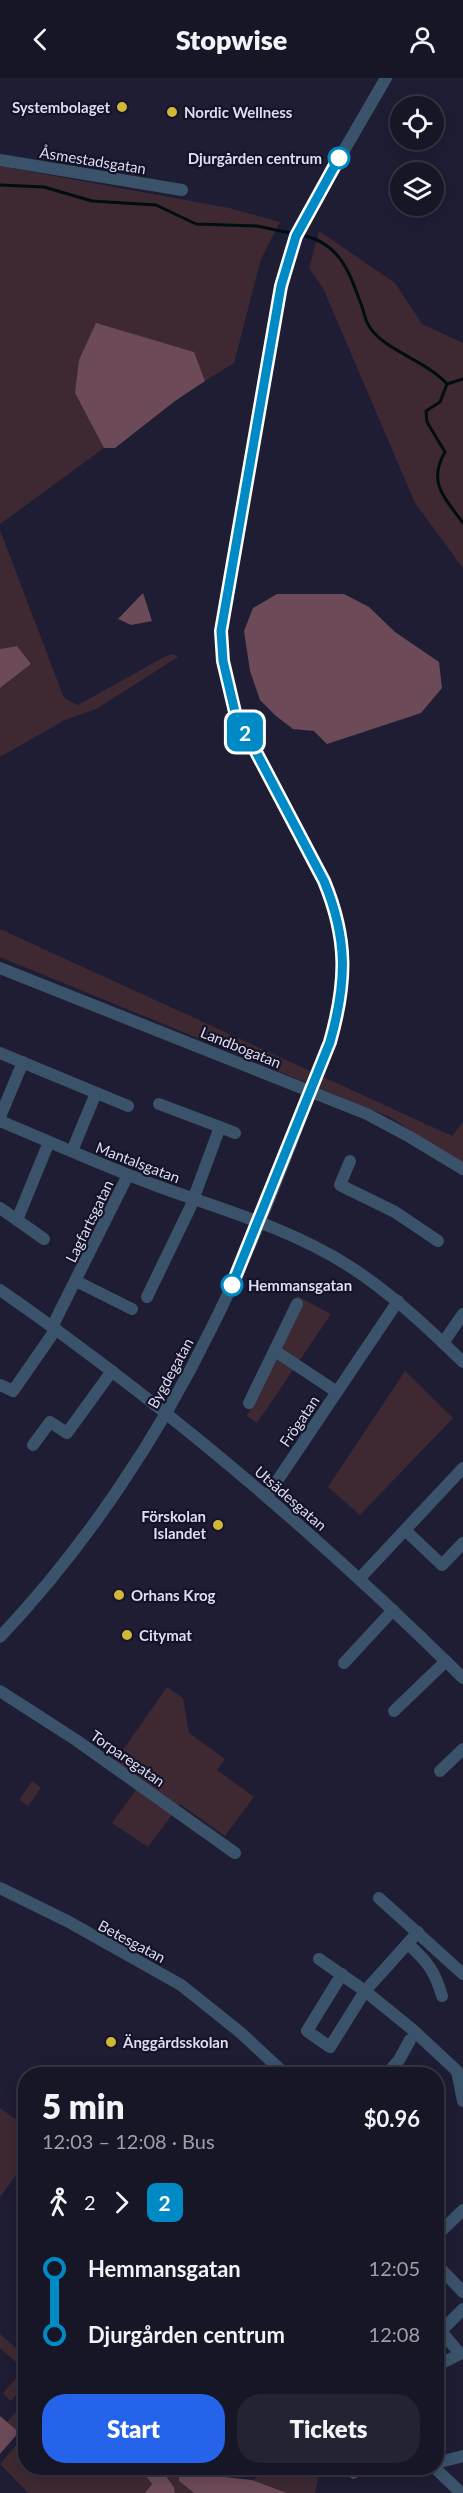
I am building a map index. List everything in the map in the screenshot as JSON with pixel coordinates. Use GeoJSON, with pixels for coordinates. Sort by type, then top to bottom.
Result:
{"type":"FeatureCollection","features":[{"type":"Feature","properties":{"kind":"street","name":"Bygdegatan"},"geometry":{"type":"LineString","coordinates":[[0,1637],[99,1515],[166,1413],[213,1326],[259,1222],[311,1092],[338,1014],[344,966],[340,930],[324,881],[235,712],[223,661],[221,631],[275,318],[291,250],[304,220],[386,78]]}},
{"type":"Feature","properties":{"kind":"street","name":"Åsmestadsgatan"},"geometry":{"type":"LineString","coordinates":[[0,160],[182,190]]}},
{"type":"Feature","properties":{"kind":"street","name":"Landbogatan"},"geometry":{"type":"LineString","coordinates":[[0,968],[367,1114],[463,1169]]}},
{"type":"Feature","properties":{"kind":"street"},"geometry":{"type":"LineString","coordinates":[[0,1053],[128,1106]]}},
{"type":"Feature","properties":{"kind":"street","name":"Mantalsgatan"},"geometry":{"type":"LineString","coordinates":[[23,1062],[0,1119],[128,1175],[259,1222],[303,1241],[347,1265],[398,1301],[463,1362]]}},
{"type":"Feature","properties":{"kind":"street","name":"Mantalsgatan"},"geometry":{"type":"LineString","coordinates":[[72,1151],[96,1093]]}},
{"type":"Feature","properties":{"kind":"street"},"geometry":{"type":"LineString","coordinates":[[159,1104],[235,1133]]}},
{"type":"Feature","properties":{"kind":"street","name":"Mantalsgatan"},"geometry":{"type":"LineString","coordinates":[[147,1297],[193,1199],[220,1127]]}},
{"type":"Feature","properties":{"kind":"street"},"geometry":{"type":"LineString","coordinates":[[17,1220],[50,1142]]}},
{"type":"Feature","properties":{"kind":"street"},"geometry":{"type":"LineString","coordinates":[[350,1161],[340,1185],[395,1212],[438,1241]]}},
{"type":"Feature","properties":{"kind":"street","name":"Lagfartsgatan"},"geometry":{"type":"LineString","coordinates":[[54,1328],[128,1175]]}},
{"type":"Feature","properties":{"kind":"street"},"geometry":{"type":"LineString","coordinates":[[0,1208],[44,1239]]}},
{"type":"Feature","properties":{"kind":"street","name":"Lagfartsgatan"},"geometry":{"type":"LineString","coordinates":[[76,1281],[132,1309]]}},
{"type":"Feature","properties":{"kind":"street"},"geometry":{"type":"LineString","coordinates":[[0,1290],[166,1413]]}},
{"type":"Feature","properties":{"kind":"street","name":"Frögatan"},"geometry":{"type":"LineString","coordinates":[[267,1496],[398,1301]]}},
{"type":"Feature","properties":{"kind":"street"},"geometry":{"type":"LineString","coordinates":[[249,1403],[297,1304]]}},
{"type":"Feature","properties":{"kind":"street"},"geometry":{"type":"LineString","coordinates":[[442,1343],[463,1314]]}},
{"type":"Feature","properties":{"kind":"street"},"geometry":{"type":"LineString","coordinates":[[0,1385],[13,1391],[54,1328]]}},
{"type":"Feature","properties":{"kind":"street","name":"Frögatan"},"geometry":{"type":"LineString","coordinates":[[275,1351],[337,1392]]}},
{"type":"Feature","properties":{"kind":"street"},"geometry":{"type":"LineString","coordinates":[[33,1445],[50,1422],[67,1433],[112,1371]]}},
{"type":"Feature","properties":{"kind":"street","name":"Utsädesgatan"},"geometry":{"type":"LineString","coordinates":[[166,1413],[267,1496],[360,1578],[463,1678]]}},
{"type":"Feature","properties":{"kind":"street"},"geometry":{"type":"LineString","coordinates":[[360,1578],[463,1468]]}},
{"type":"Feature","properties":{"kind":"street"},"geometry":{"type":"LineString","coordinates":[[405,1530],[442,1565],[463,1543]]}},
{"type":"Feature","properties":{"kind":"street"},"geometry":{"type":"LineString","coordinates":[[344,1663],[393,1610]]}},
{"type":"Feature","properties":{"kind":"street"},"geometry":{"type":"LineString","coordinates":[[394,1711],[446,1661]]}},
{"type":"Feature","properties":{"kind":"street","name":"Torparegatan"},"geometry":{"type":"LineString","coordinates":[[0,1691],[124,1772],[235,1853]]}},
{"type":"Feature","properties":{"kind":"street"},"geometry":{"type":"LineString","coordinates":[[440,1772],[463,1749]]}},
{"type":"Feature","properties":{"kind":"street","name":"Betesgatan"},"geometry":{"type":"LineString","coordinates":[[0,1888],[69,1922],[181,1985],[241,2033],[277,2067]]}},
{"type":"Feature","properties":{"kind":"street"},"geometry":{"type":"LineString","coordinates":[[379,1898],[463,1974]]}},
{"type":"Feature","properties":{"kind":"street"},"geometry":{"type":"LineString","coordinates":[[342,1974],[307,2031],[330,2047],[365,1991],[418,1932]]}},
{"type":"Feature","properties":{"kind":"street"},"geometry":{"type":"LineString","coordinates":[[408,1944],[429,1963],[442,1996]]}},
{"type":"Feature","properties":{"kind":"street"},"geometry":{"type":"LineString","coordinates":[[319,1959],[365,1991],[460,2067],[463,2101]]}},
{"type":"Feature","properties":{"kind":"street"},"geometry":{"type":"LineString","coordinates":[[393,2067],[410,2040]]}},
{"type":"Feature","properties":{"kind":"street"},"geometry":{"type":"LineString","coordinates":[[444,2228],[463,2210]]}},
{"type":"Feature","properties":{"kind":"street"},"geometry":{"type":"LineString","coordinates":[[444,2272],[463,2292]]}},
{"type":"Feature","properties":{"kind":"street"},"geometry":{"type":"LineString","coordinates":[[444,2329],[463,2308]]}},
{"type":"Feature","properties":{"kind":"street"},"geometry":{"type":"LineString","coordinates":[[444,2339],[460,2354],[444,2362]]}},
{"type":"Feature","properties":{"kind":"street"},"geometry":{"type":"LineString","coordinates":[[444,2462],[463,2456]]}},
{"type":"Feature","properties":{"kind":"street"},"geometry":{"type":"LineString","coordinates":[[444,2474],[460,2493]]}},
{"type":"Feature","properties":{"kind":"shaded area"},"geometry":{"type":"Polygon","coordinates":[[[0,166],[229,208],[280,222],[261,259],[234,363],[205,381],[194,352],[75,393],[104,448],[0,524],[0,166]]]}},
{"type":"Feature","properties":{"kind":"shaded area"},"geometry":{"type":"Polygon","coordinates":[[[319,231],[395,283],[422,324],[463,343],[463,568],[415,503],[323,288],[309,268],[319,231]]]}},
{"type":"Feature","properties":{"kind":"shaded area"},"geometry":{"type":"Polygon","coordinates":[[[96,323],[194,352],[205,381],[175,401],[115,448],[104,448],[75,393],[79,360],[96,323]]]}},
{"type":"Feature","properties":{"kind":"shaded area"},"geometry":{"type":"Polygon","coordinates":[[[0,530],[64,698],[78,705],[164,657],[172,654],[178,657],[96,709],[65,720],[0,757],[0,688],[31,664],[17,646],[0,649],[0,530]]]}},
{"type":"Feature","properties":{"kind":"shaded area"},"geometry":{"type":"Polygon","coordinates":[[[143,593],[152,621],[131,625],[118,619],[143,593]]]}},
{"type":"Feature","properties":{"kind":"shaded area"},"geometry":{"type":"Polygon","coordinates":[[[277,594],[344,594],[369,607],[395,632],[439,662],[442,688],[421,713],[327,744],[314,731],[293,729],[260,700],[250,671],[244,631],[253,608],[277,594]]]}},
{"type":"Feature","properties":{"kind":"shaded area"},"geometry":{"type":"Polygon","coordinates":[[[17,646],[31,664],[0,688],[0,649],[17,646]]]}},
{"type":"Feature","properties":{"kind":"shaded area"},"geometry":{"type":"Polygon","coordinates":[[[0,929],[452,1136],[463,1122],[463,1165],[390,1117],[0,957],[0,929]]]}},
{"type":"Feature","properties":{"kind":"shaded area"},"geometry":{"type":"Polygon","coordinates":[[[297,1296],[331,1314],[257,1423],[247,1416],[302,1303],[295,1300],[297,1296]]]}},
{"type":"Feature","properties":{"kind":"shaded area"},"geometry":{"type":"Polygon","coordinates":[[[405,1371],[453,1418],[360,1515],[328,1487],[405,1371]]]}},
{"type":"Feature","properties":{"kind":"shaded area"},"geometry":{"type":"Polygon","coordinates":[[[167,1687],[183,1698],[189,1733],[225,1759],[217,1770],[254,1797],[225,1836],[180,1804],[148,1847],[112,1823],[136,1790],[109,1770],[167,1687]]]}},
{"type":"Feature","properties":{"kind":"shaded area"},"geometry":{"type":"Polygon","coordinates":[[[32,1781],[41,1788],[28,1806],[19,1800],[32,1781]]]}},
{"type":"Feature","properties":{"kind":"shaded area"},"geometry":{"type":"Polygon","coordinates":[[[0,2108],[18,2121],[18,2173],[0,2197],[0,2108]]]}},
{"type":"Feature","properties":{"kind":"shaded area"},"geometry":{"type":"Polygon","coordinates":[[[0,2334],[18,2350],[18,2364],[0,2348],[0,2334]]]}},
{"type":"Feature","properties":{"kind":"shaded area"},"geometry":{"type":"Polygon","coordinates":[[[17,2377],[18,2393],[11,2401],[3,2393],[17,2377]]]}},
{"type":"Feature","properties":{"kind":"shaded area"},"geometry":{"type":"Polygon","coordinates":[[[18,2409],[18,2431],[7,2422],[18,2409]]]}},
{"type":"Feature","properties":{"kind":"shaded area"},"geometry":{"type":"Polygon","coordinates":[[[0,2416],[18,2433],[0,2454],[0,2416]]]}},
{"type":"Feature","properties":{"kind":"shaded area"},"geometry":{"type":"Polygon","coordinates":[[[18,2443],[18,2475],[144,2475],[152,2485],[145,2493],[28,2493],[0,2464],[18,2443]]]}},
{"type":"Feature","properties":{"kind":"shaded area"},"geometry":{"type":"Polygon","coordinates":[[[145,2475],[165,2475],[174,2487],[175,2493],[145,2493],[152,2484],[145,2475]]]}},
{"type":"Feature","properties":{"kind":"shaded area"},"geometry":{"type":"Polygon","coordinates":[[[165,2475],[179,2475],[179,2481],[194,2493],[175,2493],[174,2487],[165,2475]]]}},
{"type":"Feature","properties":{"kind":"shaded area"},"geometry":{"type":"Polygon","coordinates":[[[179,2475],[214,2475],[252,2480],[287,2493],[194,2493],[179,2481],[179,2475]]]}},
{"type":"Feature","properties":{"kind":"shaded area"},"geometry":{"type":"Polygon","coordinates":[[[262,2475],[319,2475],[315,2493],[287,2493],[252,2480],[262,2475]]]}},
{"type":"Feature","properties":{"kind":"shaded area"},"geometry":{"type":"Polygon","coordinates":[[[346,2475],[364,2475],[353,2479],[346,2475]]]}},
{"type":"Feature","properties":{"kind":"waterway"},"geometry":{"type":"LineString","coordinates":[[0,185],[44,187],[92,201],[156,205],[196,224],[257,226],[295,234]]}},
{"type":"Feature","properties":{"kind":"waterway"},"geometry":{"type":"LineString","coordinates":[[301,235],[325,244],[341,260],[352,280],[368,324],[376,334],[384,342],[428,369],[447,384],[440,402],[426,411],[427,422],[445,452],[438,473],[440,490],[463,523]]}},
{"type":"Feature","properties":{"kind":"waterway"},"geometry":{"type":"LineString","coordinates":[[447,384],[463,379]]}},
{"type":"Feature","properties":{"kind":"bus line","name":"2"},"geometry":{"type":"LineString","coordinates":[[232,1285],[330,1042],[343,985],[344,957],[334,905],[324,881],[235,712],[223,661],[221,631],[281,286],[296,236],[339,158]]}},
{"type":"Feature","properties":{"kind":"place","name":"Systembolaget"},"geometry":{"type":"Point","coordinates":[122,107]}},
{"type":"Feature","properties":{"kind":"place","name":"Nordic Wellness"},"geometry":{"type":"Point","coordinates":[172,112]}},
{"type":"Feature","properties":{"kind":"place","name":"Djurgården centrum"},"geometry":{"type":"Point","coordinates":[339,158]}},
{"type":"Feature","properties":{"kind":"place","name":"Hemmansgatan"},"geometry":{"type":"Point","coordinates":[232,1285]}},
{"type":"Feature","properties":{"kind":"place","name":"Förskolan Islandet"},"geometry":{"type":"Point","coordinates":[218,1525]}},
{"type":"Feature","properties":{"kind":"place","name":"Orhans Krog"},"geometry":{"type":"Point","coordinates":[119,1595]}},
{"type":"Feature","properties":{"kind":"place","name":"Citymat"},"geometry":{"type":"Point","coordinates":[127,1635]}},
{"type":"Feature","properties":{"kind":"place","name":"Änggårdsskolan"},"geometry":{"type":"Point","coordinates":[111,2042]}}]}
